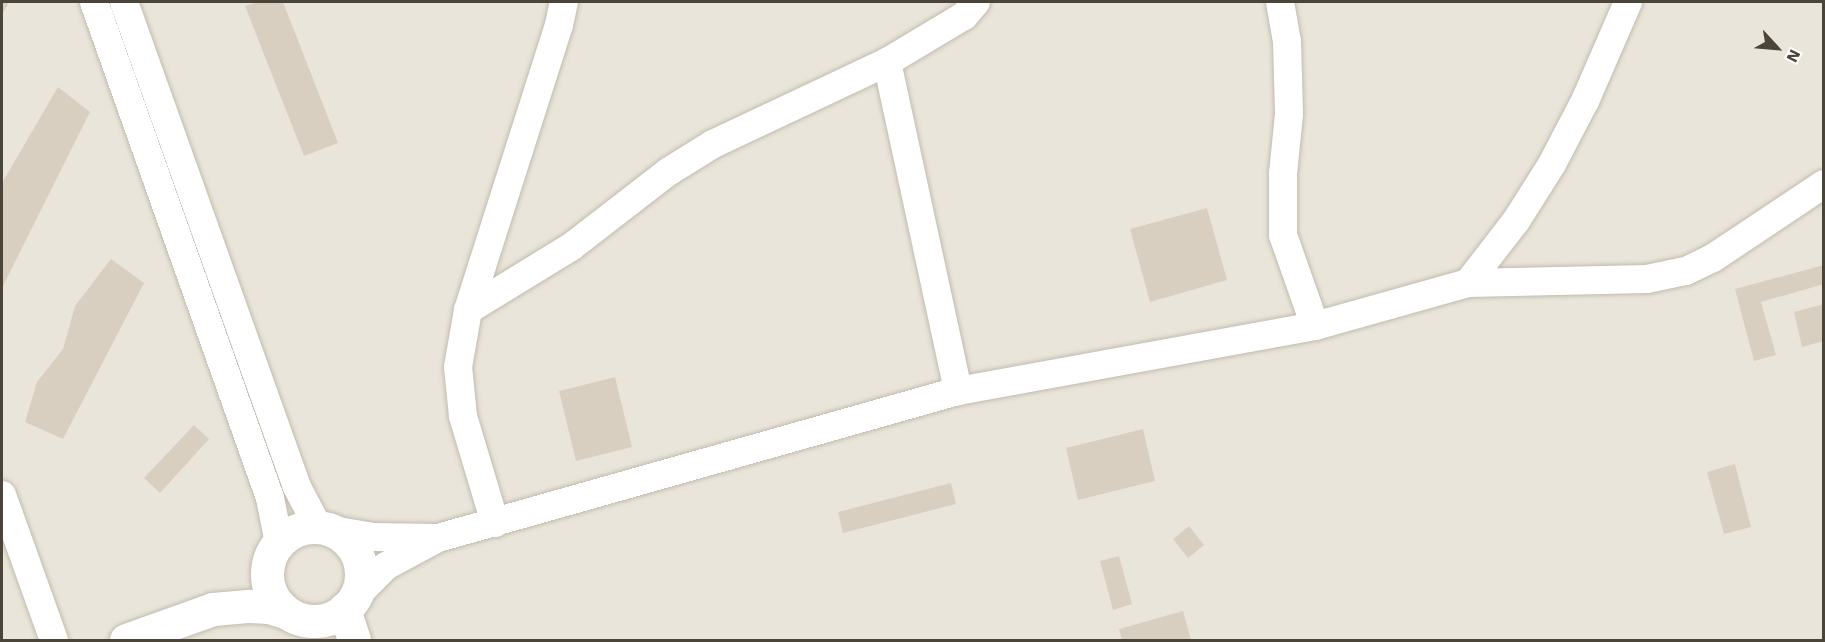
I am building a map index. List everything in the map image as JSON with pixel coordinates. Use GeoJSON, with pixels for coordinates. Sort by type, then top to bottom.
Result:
{"type":"FeatureCollection","features":[{"type":"Feature","properties":{"kind":"street"},"geometry":{"type":"LineString","coordinates":[[94,2],[270,498],[275,549],[267,568],[269,587],[278,604],[301,624]]}},
{"type":"Feature","properties":{"kind":"street"},"geometry":{"type":"LineString","coordinates":[[124,2],[297,487],[325,529],[345,539],[355,552],[360,567],[360,583],[349,604],[354,640]]}},
{"type":"Feature","properties":{"kind":"street"},"geometry":{"type":"LineString","coordinates":[[495,523],[463,416],[458,367],[468,310],[562,13],[575,2]]}},
{"type":"Feature","properties":{"kind":"street"},"geometry":{"type":"LineString","coordinates":[[468,310],[571,248],[668,172],[713,144],[886,62],[964,16],[976,2]]}},
{"type":"Feature","properties":{"kind":"street"},"geometry":{"type":"LineString","coordinates":[[1280,2],[1287,41],[1289,114],[1283,174],[1283,235],[1315,326]]}},
{"type":"Feature","properties":{"kind":"street"},"geometry":{"type":"LineString","coordinates":[[1468,283],[1516,221],[1552,164],[1585,101],[1628,2]]}},
{"type":"Feature","properties":{"kind":"street"},"geometry":{"type":"LineString","coordinates":[[886,62],[958,392]]}},
{"type":"Feature","properties":{"kind":"street"},"geometry":{"type":"LineString","coordinates":[[126,640],[213,609],[269,607],[301,624],[331,617],[349,604],[386,566],[438,538],[958,392],[1315,326],[1468,283],[1647,279],[1686,271],[1713,258],[1824,184]]}},
{"type":"Feature","properties":{"kind":"street"},"geometry":{"type":"LineString","coordinates":[[2,495],[54,640]]}},
{"type":"Feature","properties":{"kind":"street"},"geometry":{"type":"LineString","coordinates":[[213,609],[257,572],[275,549],[303,528],[325,529],[373,537],[438,538]]}},
{"type":"Feature","properties":{"kind":"shaded area"},"geometry":{"type":"Polygon","coordinates":[[[2,2],[1823,2],[1823,640],[2,640],[2,2]]]}},
{"type":"Feature","properties":{"kind":"building"},"geometry":{"type":"Polygon","coordinates":[[[2,2],[9,2],[2,15],[2,2]]]}},
{"type":"Feature","properties":{"kind":"building"},"geometry":{"type":"Polygon","coordinates":[[[258,2],[283,2],[338,143],[304,156],[245,6],[258,2]]]}},
{"type":"Feature","properties":{"kind":"building"},"geometry":{"type":"Polygon","coordinates":[[[58,87],[90,112],[2,288],[2,183],[58,87]]]}},
{"type":"Feature","properties":{"kind":"building"},"geometry":{"type":"Polygon","coordinates":[[[1207,208],[1227,280],[1150,302],[1130,229],[1207,208]]]}},
{"type":"Feature","properties":{"kind":"building"},"geometry":{"type":"Polygon","coordinates":[[[111,259],[144,283],[63,439],[25,422],[37,382],[63,349],[75,306],[111,259]]]}},
{"type":"Feature","properties":{"kind":"building"},"geometry":{"type":"Polygon","coordinates":[[[1824,265],[1824,284],[1761,302],[1776,355],[1754,361],[1735,289],[1824,265]]]}},
{"type":"Feature","properties":{"kind":"building"},"geometry":{"type":"Polygon","coordinates":[[[1824,304],[1824,341],[1802,347],[1794,312],[1824,304]]]}},
{"type":"Feature","properties":{"kind":"building"},"geometry":{"type":"Polygon","coordinates":[[[615,377],[632,447],[576,461],[559,391],[615,377]]]}},
{"type":"Feature","properties":{"kind":"building"},"geometry":{"type":"Polygon","coordinates":[[[194,425],[209,439],[160,493],[144,478],[194,425]]]}},
{"type":"Feature","properties":{"kind":"building"},"geometry":{"type":"Polygon","coordinates":[[[1143,429],[1155,481],[1078,500],[1066,448],[1143,429]]]}},
{"type":"Feature","properties":{"kind":"building"},"geometry":{"type":"Polygon","coordinates":[[[1735,464],[1751,527],[1724,534],[1707,472],[1735,464]]]}},
{"type":"Feature","properties":{"kind":"building"},"geometry":{"type":"Polygon","coordinates":[[[951,483],[956,504],[843,533],[838,512],[951,483]]]}},
{"type":"Feature","properties":{"kind":"building"},"geometry":{"type":"Polygon","coordinates":[[[1189,526],[1204,545],[1188,558],[1173,539],[1189,526]]]}},
{"type":"Feature","properties":{"kind":"building"},"geometry":{"type":"Polygon","coordinates":[[[1119,556],[1132,604],[1113,610],[1100,561],[1119,556]]]}},
{"type":"Feature","properties":{"kind":"building"},"geometry":{"type":"Polygon","coordinates":[[[1183,611],[1191,640],[1122,640],[1119,629],[1183,611]]]}}]}
